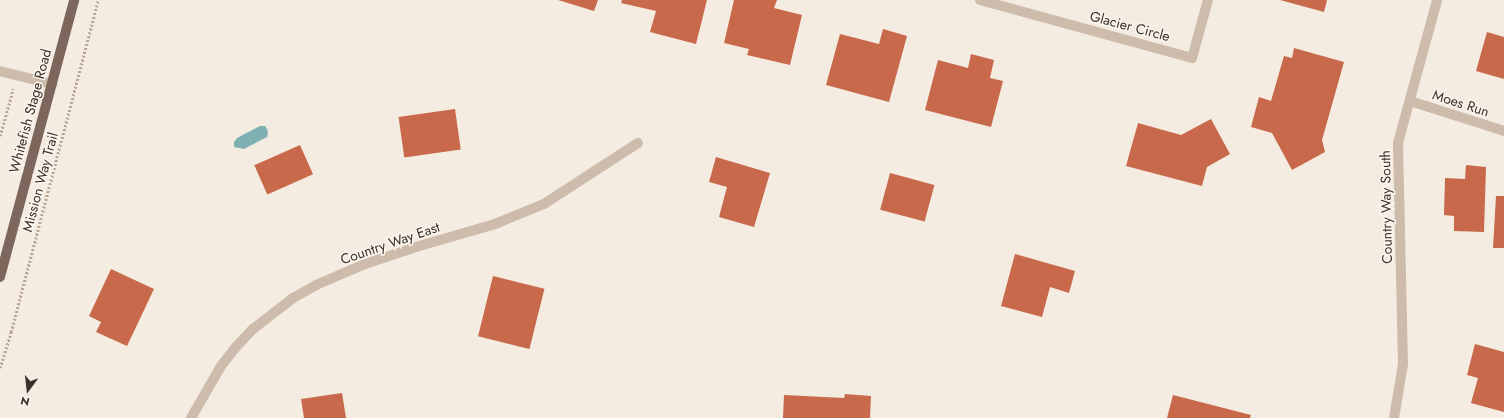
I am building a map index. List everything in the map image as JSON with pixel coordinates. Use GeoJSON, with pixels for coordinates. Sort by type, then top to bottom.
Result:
{"type":"FeatureCollection","features":[{"type":"Feature","properties":{"kind":"main road","name":"Whitefish Stage Road"},"geometry":{"type":"LineString","coordinates":[[0,276],[74,0]]}},
{"type":"Feature","properties":{"kind":"street","name":"Glacier Circle"},"geometry":{"type":"LineString","coordinates":[[980,0],[1192,58],[1208,0]]}},
{"type":"Feature","properties":{"kind":"street","name":"Country Way South"},"geometry":{"type":"LineString","coordinates":[[1394,418],[1403,364],[1398,143],[1438,0]]}},
{"type":"Feature","properties":{"kind":"street"},"geometry":{"type":"LineString","coordinates":[[0,71],[52,84]]}},
{"type":"Feature","properties":{"kind":"street","name":"Moes Run"},"geometry":{"type":"LineString","coordinates":[[1410,101],[1504,131]]}},
{"type":"Feature","properties":{"kind":"street","name":"Country Way East"},"geometry":{"type":"LineString","coordinates":[[191,418],[221,366],[236,347],[253,329],[294,298],[316,285],[365,264],[416,247],[495,224],[544,204],[638,143]]}},
{"type":"Feature","properties":{"kind":"path","name":"Mission Way Trail"},"geometry":{"type":"LineString","coordinates":[[0,368],[13,324],[98,0]]}},
{"type":"Feature","properties":{"kind":"path"},"geometry":{"type":"LineString","coordinates":[[0,136],[17,75]]}},
{"type":"Feature","properties":{"kind":"water"},"geometry":{"type":"Polygon","coordinates":[[[260,126],[265,126],[267,129],[267,137],[244,149],[234,147],[234,142],[237,138],[260,126]]]}},
{"type":"Feature","properties":{"kind":"building"},"geometry":{"type":"Polygon","coordinates":[[[558,0],[598,0],[594,11],[558,0]]]}},
{"type":"Feature","properties":{"kind":"building"},"geometry":{"type":"Polygon","coordinates":[[[622,0],[707,0],[696,44],[650,32],[656,11],[621,3],[622,0]]]}},
{"type":"Feature","properties":{"kind":"building"},"geometry":{"type":"Polygon","coordinates":[[[734,0],[777,0],[774,8],[802,15],[790,65],[747,55],[749,49],[724,43],[734,0]]]}},
{"type":"Feature","properties":{"kind":"building"},"geometry":{"type":"Polygon","coordinates":[[[1280,0],[1327,0],[1324,12],[1280,0]]]}},
{"type":"Feature","properties":{"kind":"building"},"geometry":{"type":"Polygon","coordinates":[[[883,29],[907,36],[889,102],[826,85],[840,34],[879,44],[883,29]]]}},
{"type":"Feature","properties":{"kind":"building"},"geometry":{"type":"Polygon","coordinates":[[[1487,32],[1504,37],[1504,79],[1476,71],[1487,32]]]}},
{"type":"Feature","properties":{"kind":"building"},"geometry":{"type":"Polygon","coordinates":[[[1294,48],[1344,62],[1322,140],[1325,152],[1292,170],[1272,133],[1251,127],[1259,97],[1271,101],[1284,56],[1292,58],[1294,48]]]}},
{"type":"Feature","properties":{"kind":"building"},"geometry":{"type":"Polygon","coordinates":[[[971,54],[994,60],[990,78],[1003,81],[991,127],[925,110],[938,60],[968,68],[971,54]]]}},
{"type":"Feature","properties":{"kind":"building"},"geometry":{"type":"Polygon","coordinates":[[[455,109],[461,150],[404,158],[399,117],[455,109]]]}},
{"type":"Feature","properties":{"kind":"building"},"geometry":{"type":"Polygon","coordinates":[[[1211,119],[1230,154],[1207,167],[1202,186],[1126,166],[1138,123],[1181,135],[1211,119]]]}},
{"type":"Feature","properties":{"kind":"building"},"geometry":{"type":"Polygon","coordinates":[[[300,145],[313,174],[267,195],[254,165],[300,145]]]}},
{"type":"Feature","properties":{"kind":"building"},"geometry":{"type":"Polygon","coordinates":[[[716,157],[770,173],[754,227],[719,217],[727,187],[709,182],[716,157]]]}},
{"type":"Feature","properties":{"kind":"building"},"geometry":{"type":"Polygon","coordinates":[[[1466,165],[1486,167],[1484,232],[1454,231],[1454,216],[1444,215],[1445,178],[1465,179],[1466,165]]]}},
{"type":"Feature","properties":{"kind":"building"},"geometry":{"type":"Polygon","coordinates":[[[890,173],[934,185],[925,222],[880,210],[890,173]]]}},
{"type":"Feature","properties":{"kind":"building"},"geometry":{"type":"Polygon","coordinates":[[[1496,196],[1504,196],[1504,248],[1493,248],[1496,196]]]}},
{"type":"Feature","properties":{"kind":"building"},"geometry":{"type":"Polygon","coordinates":[[[1015,254],[1075,271],[1069,293],[1050,287],[1042,317],[1001,306],[1015,254]]]}},
{"type":"Feature","properties":{"kind":"building"},"geometry":{"type":"Polygon","coordinates":[[[111,269],[154,289],[127,346],[96,332],[101,322],[89,316],[111,269]]]}},
{"type":"Feature","properties":{"kind":"building"},"geometry":{"type":"Polygon","coordinates":[[[493,276],[544,289],[529,349],[478,336],[493,276]]]}},
{"type":"Feature","properties":{"kind":"building"},"geometry":{"type":"Polygon","coordinates":[[[1475,344],[1504,352],[1504,412],[1471,403],[1478,378],[1467,375],[1475,344]]]}},
{"type":"Feature","properties":{"kind":"building"},"geometry":{"type":"Polygon","coordinates":[[[342,393],[346,418],[304,418],[301,399],[342,393]]]}},
{"type":"Feature","properties":{"kind":"building"},"geometry":{"type":"Polygon","coordinates":[[[845,394],[871,396],[870,418],[783,418],[784,395],[844,398],[845,394]]]}},
{"type":"Feature","properties":{"kind":"building"},"geometry":{"type":"Polygon","coordinates":[[[1173,395],[1251,415],[1250,418],[1167,418],[1173,395]]]}}]}
